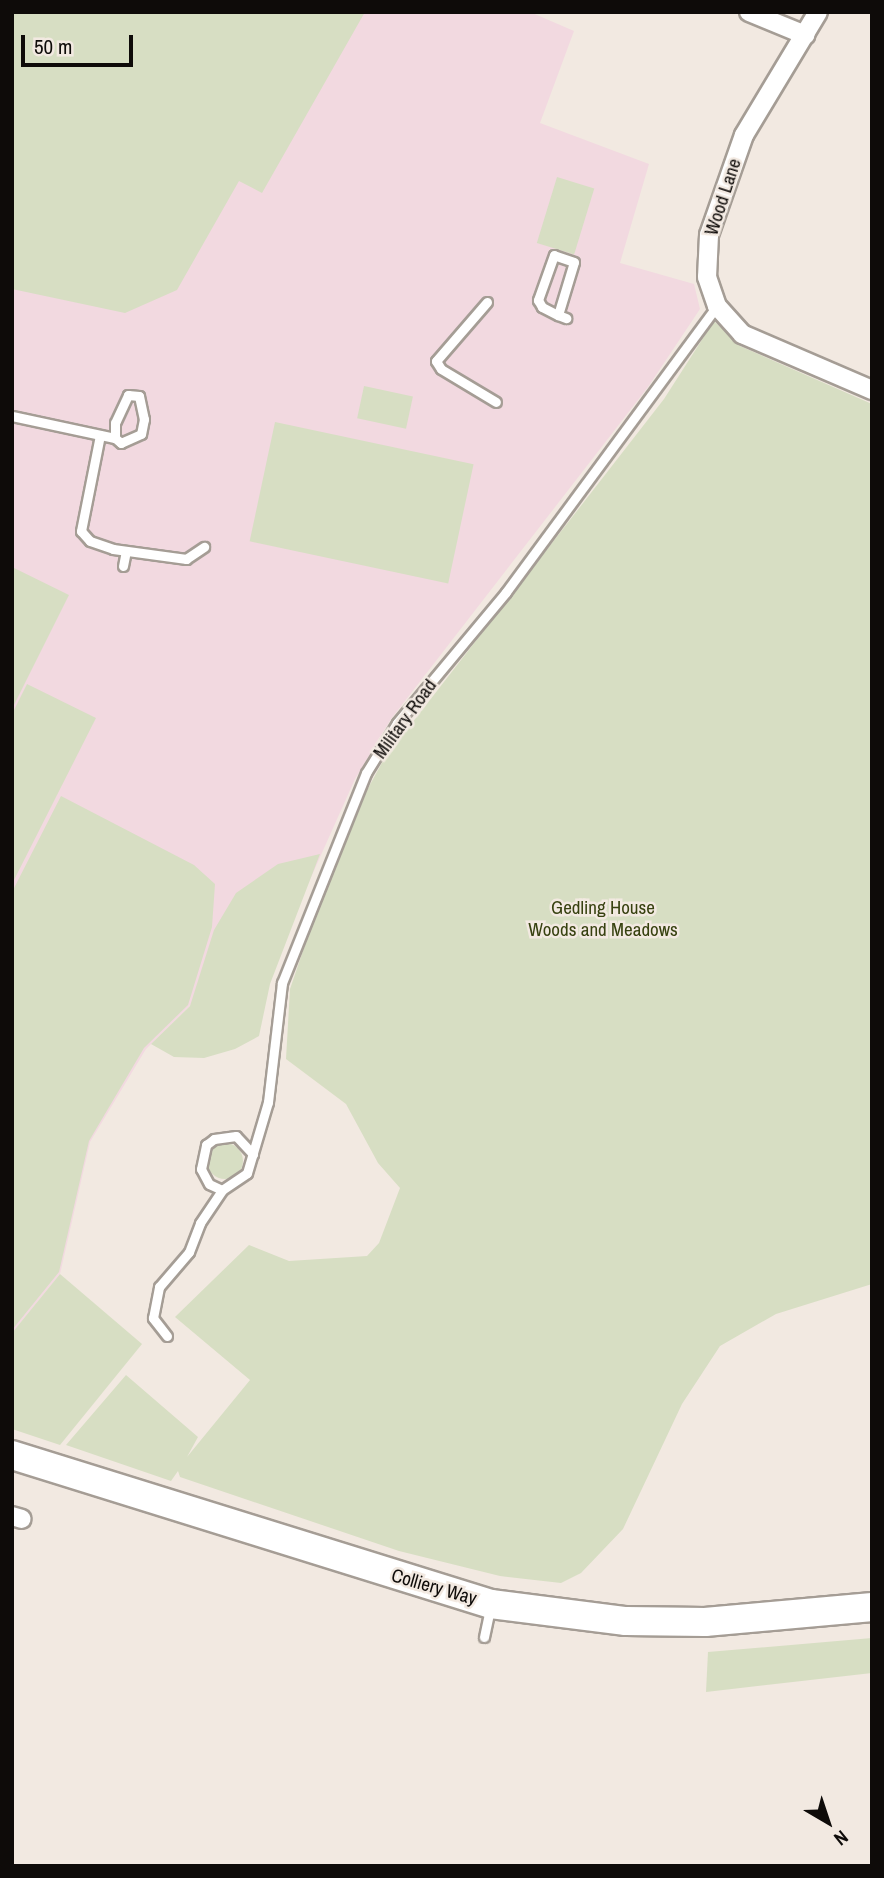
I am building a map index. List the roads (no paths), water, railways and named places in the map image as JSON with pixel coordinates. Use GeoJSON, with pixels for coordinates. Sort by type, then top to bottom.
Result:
{"type":"FeatureCollection","features":[{"type":"Feature","properties":{"kind":"main road","name":"Colliery Way"},"geometry":{"type":"LineString","coordinates":[[12,1454],[491,1604],[639,1621],[705,1622],[872,1607]]}},
{"type":"Feature","properties":{"kind":"street"},"geometry":{"type":"LineString","coordinates":[[749,12],[805,35]]}},
{"type":"Feature","properties":{"kind":"street","name":"Wood Lane"},"geometry":{"type":"LineString","coordinates":[[717,306],[706,263],[709,235],[724,186],[744,135],[818,12]]}},
{"type":"Feature","properties":{"kind":"street"},"geometry":{"type":"LineString","coordinates":[[717,306],[751,339],[872,390]]}},
{"type":"Feature","properties":{"kind":"lane"},"geometry":{"type":"LineString","coordinates":[[554,255],[574,262],[562,317],[538,300],[554,255]]}},
{"type":"Feature","properties":{"kind":"lane"},"geometry":{"type":"LineString","coordinates":[[487,302],[436,361],[441,369],[496,401]]}},
{"type":"Feature","properties":{"kind":"lane","name":"Military Road"},"geometry":{"type":"LineString","coordinates":[[167,1336],[153,1318],[159,1287],[189,1252],[200,1223],[222,1190],[247,1173],[268,1101],[282,983],[366,774],[397,723],[506,593],[717,306]]}},
{"type":"Feature","properties":{"kind":"lane"},"geometry":{"type":"LineString","coordinates":[[12,416],[100,435],[115,438],[132,441],[141,434],[144,405],[139,397],[128,395],[121,401],[115,438]]}},
{"type":"Feature","properties":{"kind":"lane"},"geometry":{"type":"LineString","coordinates":[[100,435],[81,531],[90,541],[126,551],[186,559],[204,547]]}},
{"type":"Feature","properties":{"kind":"lane"},"geometry":{"type":"LineString","coordinates":[[123,566],[126,551]]}},
{"type":"Feature","properties":{"kind":"lane"},"geometry":{"type":"LineString","coordinates":[[222,1190],[209,1184],[201,1169],[206,1145],[214,1139],[236,1136],[253,1154]]}},
{"type":"Feature","properties":{"kind":"lane"},"geometry":{"type":"LineString","coordinates":[[484,1637],[491,1604]]}},
{"type":"Feature","properties":{"kind":"park label","name":"Gedling House Woods and Meadows"},"geometry":{"type":"Point","coordinates":[603,919]}}]}
